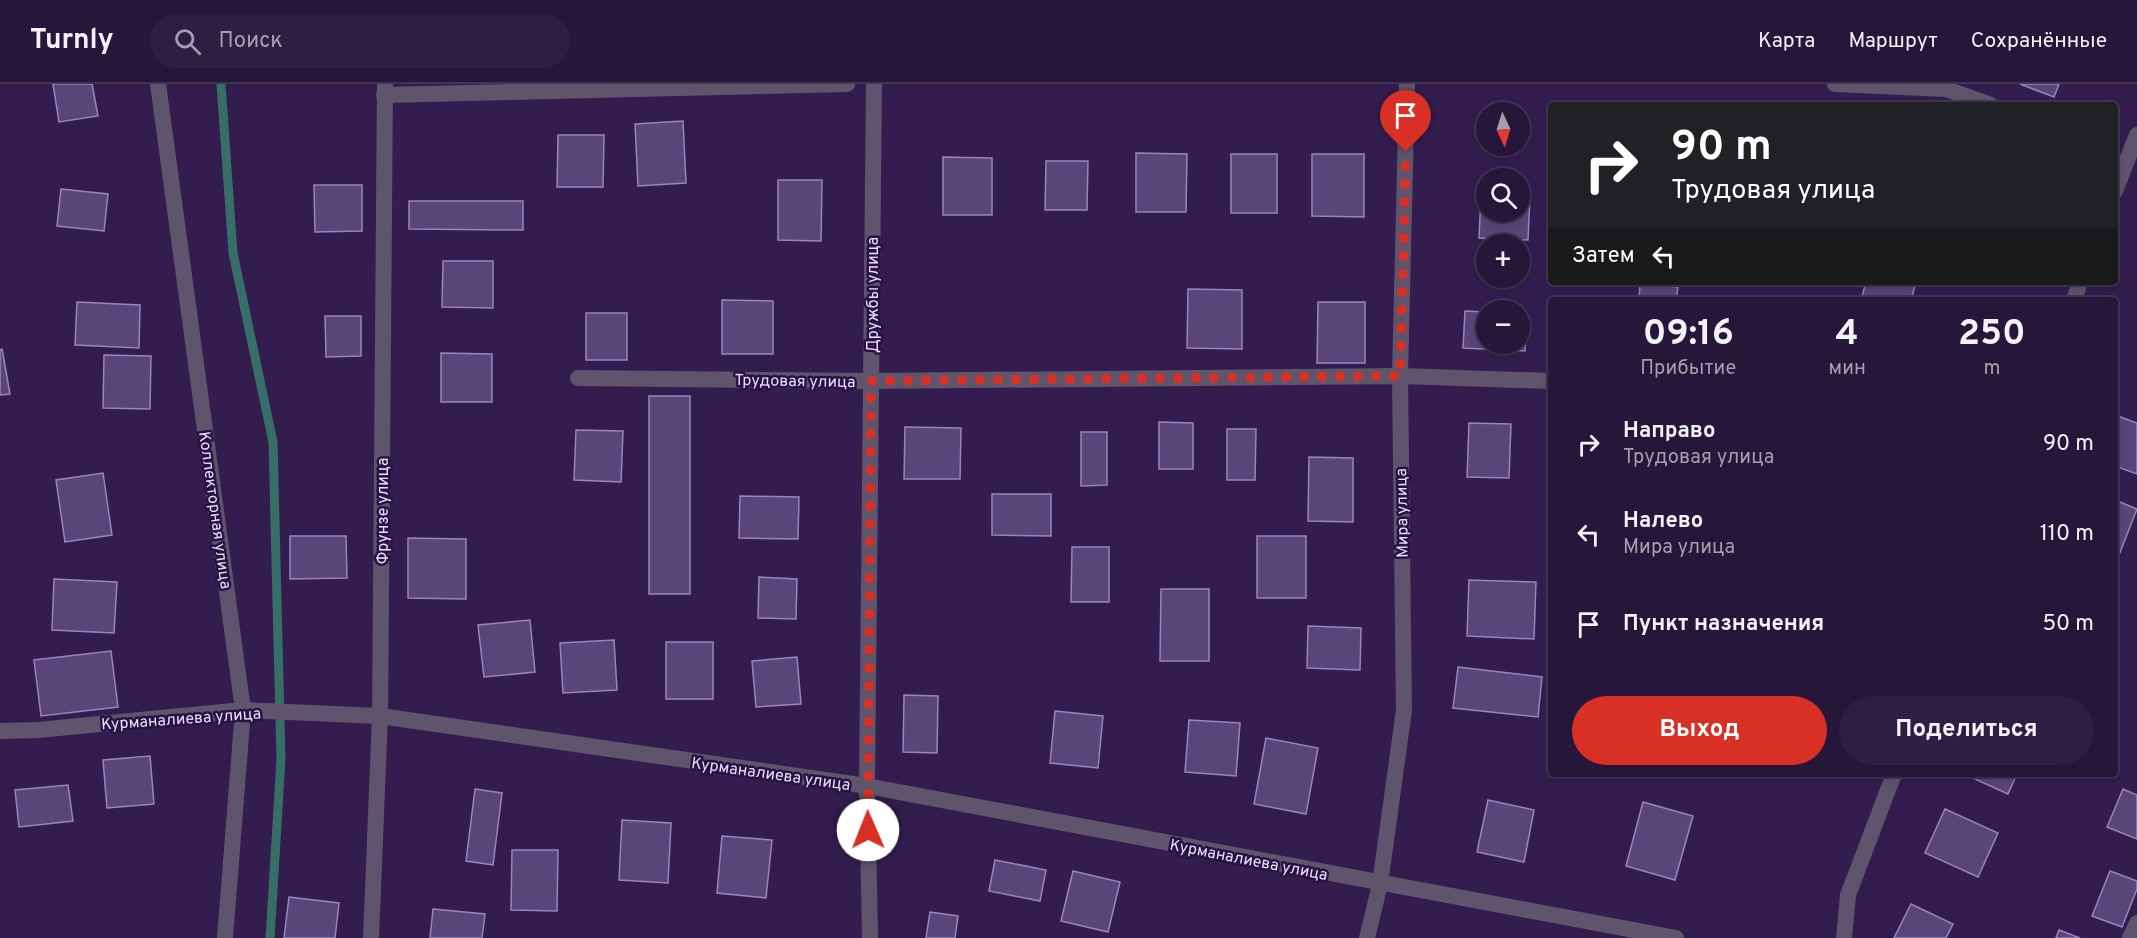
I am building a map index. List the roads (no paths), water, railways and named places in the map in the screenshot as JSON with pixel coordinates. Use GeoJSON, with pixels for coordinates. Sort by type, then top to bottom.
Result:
{"type":"FeatureCollection","features":[{"type":"Feature","properties":{"kind":"street","name":"Коллекторная улица"},"geometry":{"type":"LineString","coordinates":[[158,84],[243,710],[225,938]]}},
{"type":"Feature","properties":{"kind":"street"},"geometry":{"type":"LineString","coordinates":[[385,90],[847,84]]}},
{"type":"Feature","properties":{"kind":"street","name":"Дружбы улица"},"geometry":{"type":"LineString","coordinates":[[870,938],[867,786],[873,84]]}},
{"type":"Feature","properties":{"kind":"street","name":"Мира улица"},"geometry":{"type":"LineString","coordinates":[[1367,938],[1380,884],[1404,710],[1400,376],[1407,84]]}},
{"type":"Feature","properties":{"kind":"street"},"geometry":{"type":"LineString","coordinates":[[1835,84],[1946,89],[1982,102]]}},
{"type":"Feature","properties":{"kind":"street","name":"Фрунзе улица"},"geometry":{"type":"LineString","coordinates":[[371,938],[380,716],[385,90]]}},
{"type":"Feature","properties":{"kind":"street"},"geometry":{"type":"LineString","coordinates":[[2118,182],[2127,154],[2137,135]]}},
{"type":"Feature","properties":{"kind":"street","name":"Трудовая улица"},"geometry":{"type":"LineString","coordinates":[[578,378],[871,381],[1400,376],[1548,381]]}},
{"type":"Feature","properties":{"kind":"street","name":"Курманалиева улица"},"geometry":{"type":"LineString","coordinates":[[0,731],[38,730],[243,710],[380,716],[867,786],[1676,938]]}},
{"type":"Feature","properties":{"kind":"street"},"geometry":{"type":"LineString","coordinates":[[1844,938],[1848,895],[1893,777]]}},
{"type":"Feature","properties":{"kind":"street"},"geometry":{"type":"LineString","coordinates":[[2130,938],[2137,922]]}},
{"type":"Feature","properties":{"kind":"waterway"},"geometry":{"type":"LineString","coordinates":[[221,84],[233,253],[273,442],[281,759],[270,938]]}}]}
